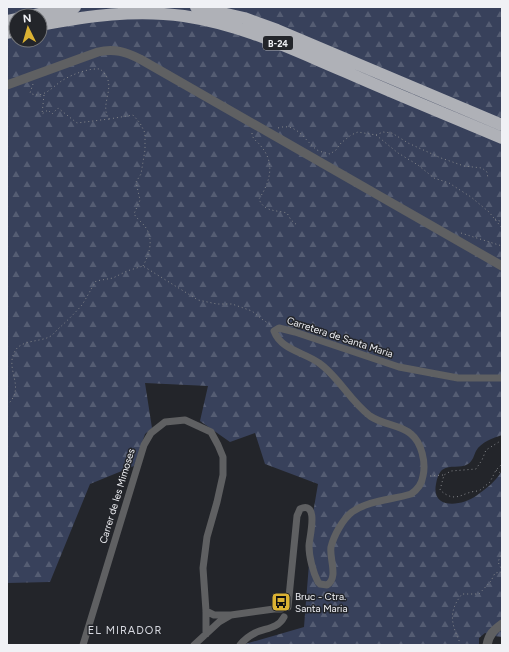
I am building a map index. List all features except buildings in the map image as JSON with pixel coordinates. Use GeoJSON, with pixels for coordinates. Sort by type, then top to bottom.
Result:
{"type":"FeatureCollection","features":[{"type":"Feature","properties":{"kind":"highway"},"geometry":{"type":"LineString","coordinates":[[48,12],[75,7]]}},
{"type":"Feature","properties":{"kind":"highway","name":"B-24"},"geometry":{"type":"LineString","coordinates":[[196,7],[244,18],[277,30],[502,125]]}},
{"type":"Feature","properties":{"kind":"highway","name":"B-24"},"geometry":{"type":"LineString","coordinates":[[48,24],[118,13],[147,13],[183,16],[214,21],[244,29],[276,41],[502,138]]}},
{"type":"Feature","properties":{"kind":"street"},"geometry":{"type":"LineString","coordinates":[[7,85],[91,54],[104,50],[117,50],[140,59],[502,266]]}},
{"type":"Feature","properties":{"kind":"street","name":"Carretera de Santa Maria"},"geometry":{"type":"LineString","coordinates":[[423,477],[424,467],[421,452],[416,439],[411,434],[400,428],[376,420],[368,414],[355,402],[322,364],[312,357],[283,344],[276,338],[274,331],[277,329],[295,332],[400,367],[458,378],[502,378]]}},
{"type":"Feature","properties":{"kind":"street","name":"Carrer de les Mimoses"},"geometry":{"type":"LineString","coordinates":[[82,645],[144,444],[151,433],[165,422],[185,420],[211,432],[223,457],[223,475],[207,537],[203,568],[206,634]]}},
{"type":"Feature","properties":{"kind":"street"},"geometry":{"type":"LineString","coordinates":[[240,645],[245,639],[255,633],[278,625],[284,611],[296,516],[300,508],[305,507],[310,510],[312,518],[309,543],[310,556],[316,580],[320,584],[327,585],[331,582],[333,576],[331,547],[336,534],[347,517],[359,508],[371,503],[411,494],[416,490],[423,477]]}},
{"type":"Feature","properties":{"kind":"street"},"geometry":{"type":"LineString","coordinates":[[206,611],[214,615],[231,615],[274,609],[284,611]]}},
{"type":"Feature","properties":{"kind":"street"},"geometry":{"type":"LineString","coordinates":[[194,645],[219,622],[231,615]]}},
{"type":"Feature","properties":{"kind":"street"},"geometry":{"type":"LineString","coordinates":[[487,645],[488,638],[494,630],[502,624]]}},
{"type":"Feature","properties":{"kind":"path"},"geometry":{"type":"LineString","coordinates":[[33,83],[30,92],[33,94],[44,94],[64,80],[81,72],[100,69],[107,76],[109,81],[106,110],[109,119]]}},
{"type":"Feature","properties":{"kind":"path"},"geometry":{"type":"LineString","coordinates":[[7,406],[13,400],[16,389],[12,368],[12,358],[15,350],[19,346],[50,337],[82,305],[96,281],[113,278],[127,271],[143,266],[147,258],[150,241],[146,226],[138,220],[134,214],[140,200],[136,182],[141,174],[144,157],[145,132],[140,123],[133,115],[77,123],[58,108],[52,114],[48,110],[42,114],[44,94]]}},
{"type":"Feature","properties":{"kind":"path"},"geometry":{"type":"LineString","coordinates":[[255,125],[252,138],[267,152],[270,163],[269,179],[259,199],[261,205],[270,210],[287,213],[291,220],[297,225]]}},
{"type":"Feature","properties":{"kind":"path"},"geometry":{"type":"LineString","coordinates":[[269,133],[283,126],[291,127],[300,132],[319,151],[330,154],[351,135],[358,132],[376,135],[398,153],[418,165],[434,178],[449,183],[470,197],[489,212],[502,228]]}},
{"type":"Feature","properties":{"kind":"path"},"geometry":{"type":"LineString","coordinates":[[376,135],[383,132],[392,133],[408,143],[441,158],[464,166],[482,168],[487,172],[488,179]]}},
{"type":"Feature","properties":{"kind":"path"},"geometry":{"type":"LineString","coordinates":[[495,218],[502,222]]}},
{"type":"Feature","properties":{"kind":"path"},"geometry":{"type":"LineString","coordinates":[[450,236],[458,232],[465,233],[502,246]]}},
{"type":"Feature","properties":{"kind":"path"},"geometry":{"type":"LineString","coordinates":[[143,266],[198,300],[217,304],[232,304],[252,311],[277,329]]}},
{"type":"Feature","properties":{"kind":"path"},"geometry":{"type":"LineString","coordinates":[[423,477],[444,475],[451,471],[476,469],[486,450],[502,440]]}},
{"type":"Feature","properties":{"kind":"path"},"geometry":{"type":"LineString","coordinates":[[444,475],[440,490],[447,496],[458,497],[473,491],[479,491],[490,482],[496,470],[502,464]]}},
{"type":"Feature","properties":{"kind":"path"},"geometry":{"type":"LineString","coordinates":[[496,470],[502,474]]}},
{"type":"Feature","properties":{"kind":"path"},"geometry":{"type":"LineString","coordinates":[[461,645],[453,629],[453,612],[455,602],[462,594],[479,594],[491,581],[495,573],[502,571],[498,562],[502,552]]}},
{"type":"Feature","properties":{"kind":"green space"},"geometry":{"type":"Polygon","coordinates":[[[7,7],[502,7],[502,435],[481,445],[468,464],[448,467],[442,470],[437,478],[436,492],[438,498],[443,502],[449,504],[463,502],[476,496],[496,479],[502,471],[502,637],[485,633],[479,638],[479,645],[244,645],[304,627],[313,513],[318,484],[265,464],[255,433],[230,442],[200,421],[208,386],[145,383],[152,428],[145,434],[134,466],[90,484],[50,582],[7,583],[7,7]]]}},
{"type":"Feature","properties":{"kind":"place","name":"Bruc - Ctra. Santa Maria"},"geometry":{"type":"Point","coordinates":[281,602]}},
{"type":"Feature","properties":{"kind":"district","name":"EL MIRADOR"},"geometry":{"type":"Point","coordinates":[125,630]}}]}
